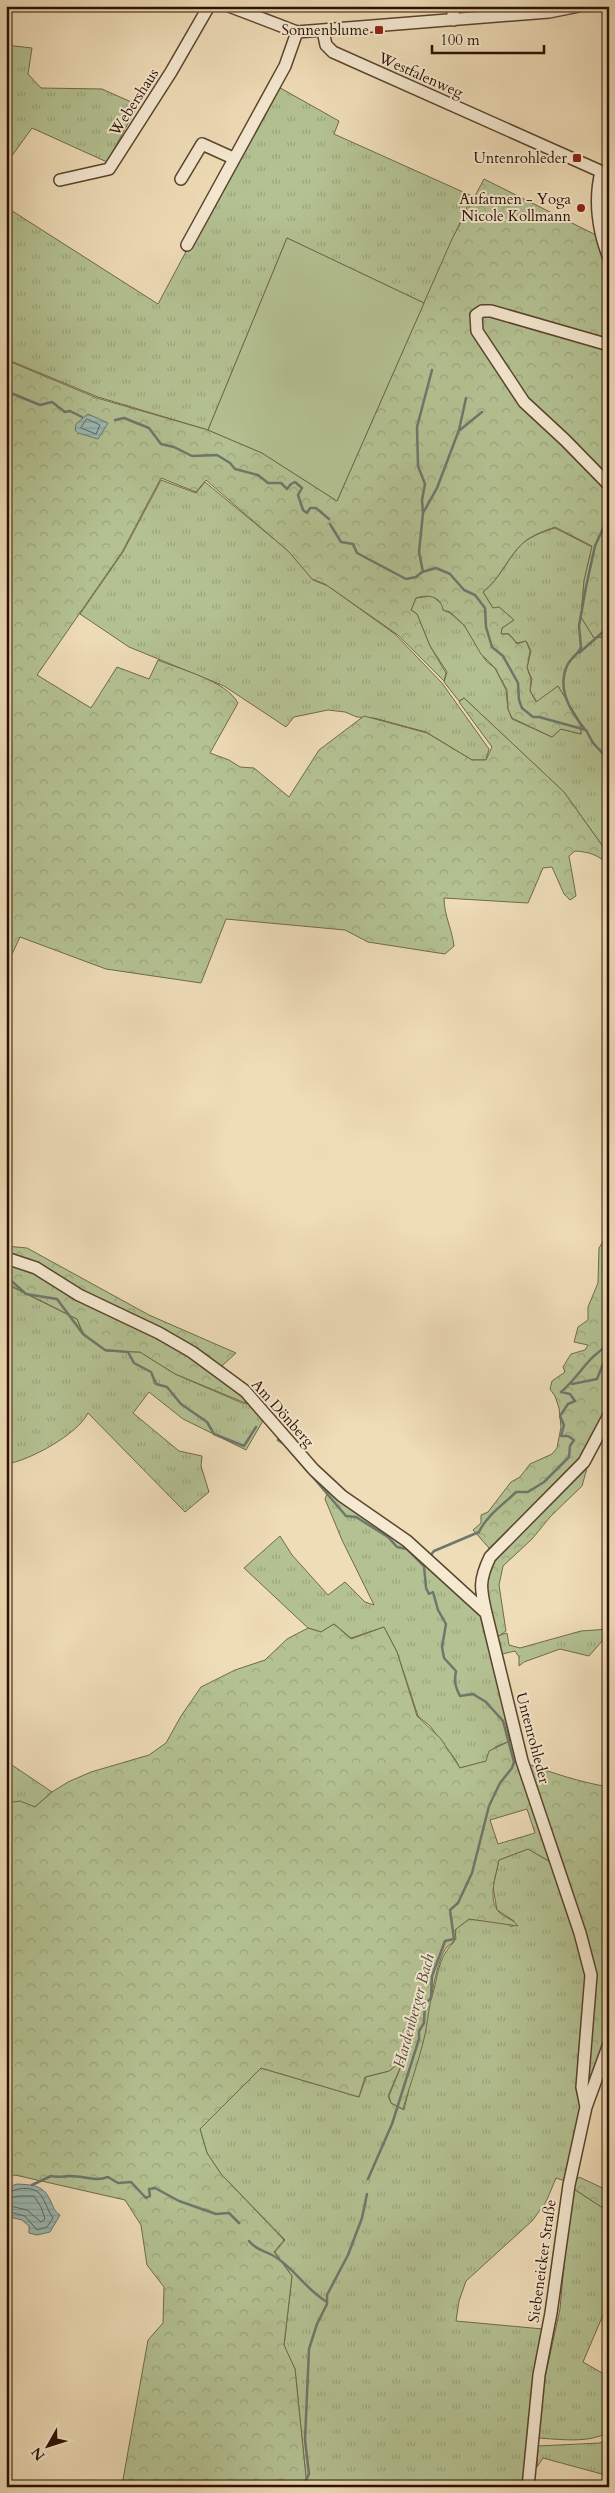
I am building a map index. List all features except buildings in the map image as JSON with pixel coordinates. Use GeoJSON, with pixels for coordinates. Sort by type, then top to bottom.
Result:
{"type":"FeatureCollection","features":[{"type":"Feature","properties":{"kind":"street","name":"Webershaus"},"geometry":{"type":"LineString","coordinates":[[60,180],[109,169],[209,6]]}},
{"type":"Feature","properties":{"kind":"street"},"geometry":{"type":"LineString","coordinates":[[229,6],[297,32],[548,12],[579,6]]}},
{"type":"Feature","properties":{"kind":"street"},"geometry":{"type":"LineString","coordinates":[[452,6],[454,20]]}},
{"type":"Feature","properties":{"kind":"street","name":"Westfalenweg"},"geometry":{"type":"LineString","coordinates":[[323,31],[326,45],[333,52],[605,173]]}},
{"type":"Feature","properties":{"kind":"street"},"geometry":{"type":"LineString","coordinates":[[187,244],[285,66],[297,32]]}},
{"type":"Feature","properties":{"kind":"street"},"geometry":{"type":"LineString","coordinates":[[180,179],[202,144],[233,158]]}},
{"type":"Feature","properties":{"kind":"street"},"geometry":{"type":"LineString","coordinates":[[605,173],[599,181],[599,223],[609,258]]}},
{"type":"Feature","properties":{"kind":"street"},"geometry":{"type":"LineString","coordinates":[[609,345],[491,311],[482,311],[476,315],[477,331],[524,402],[565,440],[609,486]]}},
{"type":"Feature","properties":{"kind":"street","name":"Am Dönberg"},"geometry":{"type":"LineString","coordinates":[[6,1258],[36,1268],[79,1295],[159,1333],[192,1352],[245,1391],[314,1470],[342,1496],[407,1541],[486,1613]]}},
{"type":"Feature","properties":{"kind":"street","name":"Untenrohleder"},"geometry":{"type":"LineString","coordinates":[[586,2107],[582,2087],[591,1975],[580,1933],[522,1761],[482,1595],[482,1575],[490,1557],[584,1462],[609,1415]]}},
{"type":"Feature","properties":{"kind":"street","name":"Siebeneicker Straße"},"geometry":{"type":"LineString","coordinates":[[528,2487],[539,2375],[551,2313],[560,2237],[586,2107],[609,2044]]}},
{"type":"Feature","properties":{"kind":"green space"},"geometry":{"type":"Polygon","coordinates":[[[6,45],[32,48],[28,74],[41,88],[102,89],[138,105],[107,162],[32,128],[6,164],[6,45]]]}},
{"type":"Feature","properties":{"kind":"green space"},"geometry":{"type":"Polygon","coordinates":[[[275,85],[339,121],[334,134],[472,196],[424,303],[287,238],[208,430],[98,397],[6,359],[6,207],[158,304],[275,85]]]}},
{"type":"Feature","properties":{"kind":"green space"},"geometry":{"type":"Polygon","coordinates":[[[484,179],[598,236],[600,252],[609,271],[609,636],[594,638],[581,617],[584,581],[592,546],[555,527],[534,535],[523,543],[495,580],[483,592],[493,608],[499,607],[514,620],[502,628],[501,634],[509,634],[517,644],[526,641],[530,651],[527,668],[531,679],[530,691],[536,702],[558,686],[580,722],[581,734],[561,729],[552,737],[512,718],[508,709],[507,690],[495,668],[481,654],[464,625],[450,612],[443,610],[442,605],[437,599],[429,596],[416,598],[411,610],[417,614],[430,646],[446,673],[444,681],[398,635],[325,584],[312,579],[289,552],[206,480],[196,492],[161,478],[122,552],[37,675],[91,708],[117,667],[149,679],[158,660],[214,682],[232,695],[238,703],[210,753],[229,760],[240,767],[254,768],[289,797],[319,750],[364,716],[427,733],[472,760],[486,760],[492,747],[459,702],[464,698],[564,792],[609,855],[609,866],[602,859],[590,853],[575,851],[569,856],[576,896],[570,900],[564,894],[552,867],[543,868],[528,903],[444,898],[454,946],[445,954],[368,942],[345,930],[226,919],[201,983],[106,969],[20,937],[6,967],[6,360],[97,398],[208,430],[262,453],[337,501],[452,239],[484,179]]]}},
{"type":"Feature","properties":{"kind":"green space"},"geometry":{"type":"Polygon","coordinates":[[[287,238],[424,303],[337,501],[262,453],[208,430],[287,238]]]}},
{"type":"Feature","properties":{"kind":"green space"},"geometry":{"type":"Polygon","coordinates":[[[161,480],[196,493],[205,482],[292,554],[313,580],[328,586],[395,634],[442,683],[489,749],[486,760],[472,760],[426,732],[374,718],[357,717],[345,712],[328,710],[294,717],[286,727],[224,686],[129,647],[80,614],[123,552],[161,480]]]}},
{"type":"Feature","properties":{"kind":"green space"},"geometry":{"type":"Polygon","coordinates":[[[555,528],[592,547],[584,581],[581,617],[594,638],[609,636],[609,855],[564,792],[464,698],[459,701],[444,682],[447,672],[430,646],[417,614],[411,610],[416,598],[432,596],[442,604],[443,610],[450,613],[464,625],[487,662],[495,668],[506,690],[508,709],[512,719],[552,737],[561,729],[581,734],[580,722],[558,686],[537,702],[530,691],[532,679],[527,668],[531,651],[526,641],[517,643],[509,634],[501,634],[502,628],[514,620],[499,607],[493,608],[483,592],[495,580],[523,543],[538,534],[555,528]]]}},
{"type":"Feature","properties":{"kind":"green space"},"geometry":{"type":"Polygon","coordinates":[[[609,1232],[609,1296],[607,1299],[609,1300],[609,1406],[599,1425],[582,1486],[550,1517],[532,1539],[503,1566],[499,1585],[506,1631],[499,1636],[494,1635],[483,1590],[489,1548],[473,1530],[481,1523],[481,1515],[488,1512],[511,1482],[520,1477],[530,1464],[552,1454],[557,1448],[561,1427],[559,1408],[555,1396],[550,1389],[552,1381],[565,1372],[563,1367],[571,1354],[585,1350],[588,1345],[574,1342],[578,1327],[588,1320],[588,1307],[598,1283],[599,1248],[609,1232]]]}},
{"type":"Feature","properties":{"kind":"green space"},"geometry":{"type":"Polygon","coordinates":[[[6,1246],[27,1248],[149,1315],[236,1353],[214,1373],[251,1403],[243,1402],[175,1374],[140,1352],[107,1351],[84,1335],[77,1319],[12,1286],[6,1277],[6,1246]]]}},
{"type":"Feature","properties":{"kind":"green space"},"geometry":{"type":"Polygon","coordinates":[[[6,1277],[12,1287],[77,1319],[83,1335],[106,1351],[140,1352],[175,1374],[242,1403],[251,1404],[264,1419],[246,1450],[183,1419],[149,1392],[133,1413],[179,1451],[202,1456],[201,1466],[209,1492],[185,1512],[88,1413],[83,1421],[64,1438],[27,1458],[6,1464],[6,1277]]]}},
{"type":"Feature","properties":{"kind":"green space"},"geometry":{"type":"Polygon","coordinates":[[[329,1489],[425,1563],[483,1616],[510,1722],[506,1723],[510,1741],[495,1747],[487,1761],[460,1768],[430,1726],[418,1716],[397,1652],[384,1627],[351,1638],[334,1624],[321,1632],[308,1628],[244,1568],[280,1536],[292,1555],[328,1595],[345,1582],[365,1602],[374,1605],[342,1540],[325,1499],[329,1489]]]}},
{"type":"Feature","properties":{"kind":"green space"},"geometry":{"type":"Polygon","coordinates":[[[334,1624],[351,1639],[384,1627],[397,1652],[417,1716],[441,1739],[460,1768],[486,1761],[489,1751],[510,1741],[506,1723],[510,1722],[554,1864],[528,1849],[499,1860],[493,1887],[495,1907],[518,1926],[469,1919],[455,1930],[456,1939],[447,1947],[440,1961],[423,2043],[403,2109],[391,2103],[389,2096],[404,2059],[389,2071],[365,2077],[359,2097],[261,2068],[200,2129],[207,2153],[221,2174],[284,2240],[274,2252],[292,2276],[284,2345],[295,2369],[307,2487],[124,2487],[122,2485],[148,2340],[163,2323],[164,2287],[147,2265],[141,2225],[125,2200],[15,2175],[6,2179],[6,1803],[20,1801],[35,1807],[52,1792],[68,1782],[91,1772],[149,1755],[166,1743],[181,1716],[201,1687],[235,1670],[265,1660],[287,1639],[308,1628],[321,1632],[334,1624]],[[527,1809],[490,1820],[498,1844],[535,1833],[527,1809]]]}},
{"type":"Feature","properties":{"kind":"green space"},"geometry":{"type":"Polygon","coordinates":[[[609,1629],[609,1633],[589,1656],[560,1649],[524,1662],[519,1666],[519,1657],[515,1651],[498,1655],[494,1637],[507,1633],[509,1645],[520,1648],[581,1631],[609,1629]]]}},
{"type":"Feature","properties":{"kind":"green space"},"geometry":{"type":"Polygon","coordinates":[[[6,1761],[52,1792],[35,1807],[20,1802],[6,1803],[6,1761]]]}},
{"type":"Feature","properties":{"kind":"green space"},"geometry":{"type":"Polygon","coordinates":[[[525,1763],[577,1780],[609,1787],[609,2031],[585,2095],[595,1978],[525,1763]]]}},
{"type":"Feature","properties":{"kind":"green space"},"geometry":{"type":"Polygon","coordinates":[[[528,1849],[554,1864],[586,1965],[586,2028],[579,2046],[576,2089],[580,2107],[565,2181],[556,2178],[546,2202],[532,2221],[466,2281],[459,2301],[456,2321],[543,2329],[522,2487],[307,2487],[295,2369],[284,2346],[292,2276],[275,2252],[285,2240],[221,2174],[207,2153],[200,2129],[261,2068],[359,2097],[366,2077],[389,2071],[404,2059],[388,2096],[391,2103],[404,2110],[428,2006],[443,1957],[454,1942],[455,1930],[469,1919],[506,1923],[512,1927],[514,1921],[497,1910],[493,1887],[499,1860],[528,1849]]]}},
{"type":"Feature","properties":{"kind":"green space"},"geometry":{"type":"Polygon","coordinates":[[[579,2177],[609,2191],[609,2212],[571,2187],[579,2177]]]}},
{"type":"Feature","properties":{"kind":"green space"},"geometry":{"type":"Polygon","coordinates":[[[571,2187],[609,2212],[609,2314],[603,2315],[583,2362],[609,2377],[609,2432],[601,2436],[583,2439],[537,2438],[542,2391],[560,2309],[571,2187]]]}},
{"type":"Feature","properties":{"kind":"green space"},"geometry":{"type":"Polygon","coordinates":[[[609,2438],[609,2476],[543,2458],[537,2467],[538,2446],[600,2443],[609,2438]]]}},
{"type":"Feature","properties":{"kind":"water"},"geometry":{"type":"Polygon","coordinates":[[[88,414],[108,423],[98,439],[78,433],[75,430],[76,424],[88,414]]]}},
{"type":"Feature","properties":{"kind":"water"},"geometry":{"type":"Polygon","coordinates":[[[17,2184],[38,2187],[48,2196],[54,2209],[60,2215],[50,2232],[37,2235],[29,2233],[29,2226],[22,2220],[6,2216],[6,2188],[17,2184]]]}},
{"type":"Feature","properties":{"kind":"waterway"},"geometry":{"type":"LineString","coordinates":[[423,572],[419,552],[423,513],[422,500],[425,484],[418,466],[417,427],[432,370]]}},
{"type":"Feature","properties":{"kind":"waterway"},"geometry":{"type":"LineString","coordinates":[[6,391],[40,405],[52,402],[65,412],[70,411],[82,417]]}},
{"type":"Feature","properties":{"kind":"waterway"},"geometry":{"type":"LineString","coordinates":[[423,513],[437,488],[459,430],[466,398]]}},
{"type":"Feature","properties":{"kind":"waterway"},"geometry":{"type":"LineString","coordinates":[[460,430],[482,412]]}},
{"type":"Feature","properties":{"kind":"waterway"},"geometry":{"type":"LineString","coordinates":[[115,420],[124,418],[149,428],[161,444],[174,447],[192,456],[217,455],[230,463],[235,469],[258,475],[268,483],[281,483],[287,489],[295,482],[302,488],[298,495],[303,510],[307,513],[310,508],[316,508],[329,519]]}},
{"type":"Feature","properties":{"kind":"waterway"},"geometry":{"type":"LineString","coordinates":[[584,728],[566,699],[563,683],[568,663],[581,647],[579,626],[586,587],[595,546],[605,524],[609,502]]}},
{"type":"Feature","properties":{"kind":"waterway"},"geometry":{"type":"LineString","coordinates":[[330,524],[341,542],[353,544],[357,553],[406,579],[416,577],[422,572],[436,568],[450,574],[464,590],[475,595],[485,608],[486,627],[492,647],[503,656],[518,683],[519,700],[522,708],[533,717],[586,730],[593,743],[609,760]]}},
{"type":"Feature","properties":{"kind":"waterway"},"geometry":{"type":"LineString","coordinates":[[579,653],[604,631],[609,630]]}},
{"type":"Feature","properties":{"kind":"waterway","name":"Hardenberger Bach"},"geometry":{"type":"LineString","coordinates":[[6,1276],[26,1294],[57,1299],[83,1334],[105,1350],[128,1352],[134,1363],[151,1372],[156,1384],[167,1387],[181,1404],[207,1422],[214,1434],[244,1446],[256,1427]]}},
{"type":"Feature","properties":{"kind":"waterway"},"geometry":{"type":"LineString","coordinates":[[430,1556],[434,1551],[479,1532],[491,1515],[516,1492],[528,1492],[544,1482],[569,1457],[570,1446],[574,1440],[568,1436],[561,1436],[564,1425],[560,1416],[568,1404],[575,1401],[570,1394],[561,1392],[595,1355],[609,1345]]}},
{"type":"Feature","properties":{"kind":"waterway"},"geometry":{"type":"LineString","coordinates":[[572,1384],[597,1379],[603,1364],[609,1358]]}},
{"type":"Feature","properties":{"kind":"waterway","name":"Hardenberger Bach"},"geometry":{"type":"LineString","coordinates":[[278,1440],[284,1444],[308,1472]]}},
{"type":"Feature","properties":{"kind":"waterway","name":"Hardenberger Bach"},"geometry":{"type":"LineString","coordinates":[[312,1476],[346,1516],[356,1517],[388,1537],[397,1547],[407,1549],[424,1566],[426,1588],[429,1594],[433,1592],[438,1610],[446,1624],[442,1647],[444,1658],[456,1671],[455,1681],[458,1693],[460,1696],[473,1694],[486,1702],[503,1721],[514,1762],[512,1768],[500,1783],[489,1806],[472,1873],[458,1903],[450,1910],[454,1939],[445,1941],[432,1976],[431,1998],[425,2004],[424,2023],[419,2031],[419,2039],[392,2124],[368,2179]]}},
{"type":"Feature","properties":{"kind":"waterway"},"geometry":{"type":"LineString","coordinates":[[32,2185],[51,2176],[76,2176],[94,2179],[108,2177],[118,2183],[131,2182],[146,2198],[150,2196],[149,2189],[155,2188],[179,2201],[216,2214],[229,2213],[239,2223]]}},
{"type":"Feature","properties":{"kind":"waterway","name":"Hardenberger Bach"},"geometry":{"type":"LineString","coordinates":[[303,2487],[309,2474],[305,2440],[309,2349],[317,2324],[327,2304],[327,2295],[348,2255],[362,2218],[367,2194]]}},
{"type":"Feature","properties":{"kind":"waterway"},"geometry":{"type":"LineString","coordinates":[[249,2241],[257,2248],[280,2260],[312,2291],[327,2302]]}},
{"type":"Feature","properties":{"kind":"place","name":"Sonnenblume"},"geometry":{"type":"Point","coordinates":[379,30]}},
{"type":"Feature","properties":{"kind":"place","name":"Untenrohleder"},"geometry":{"type":"Point","coordinates":[577,158]}},
{"type":"Feature","properties":{"kind":"place","name":"Aufatmen - Yoga Nicole Kollmann"},"geometry":{"type":"Point","coordinates":[581,208]}}]}
